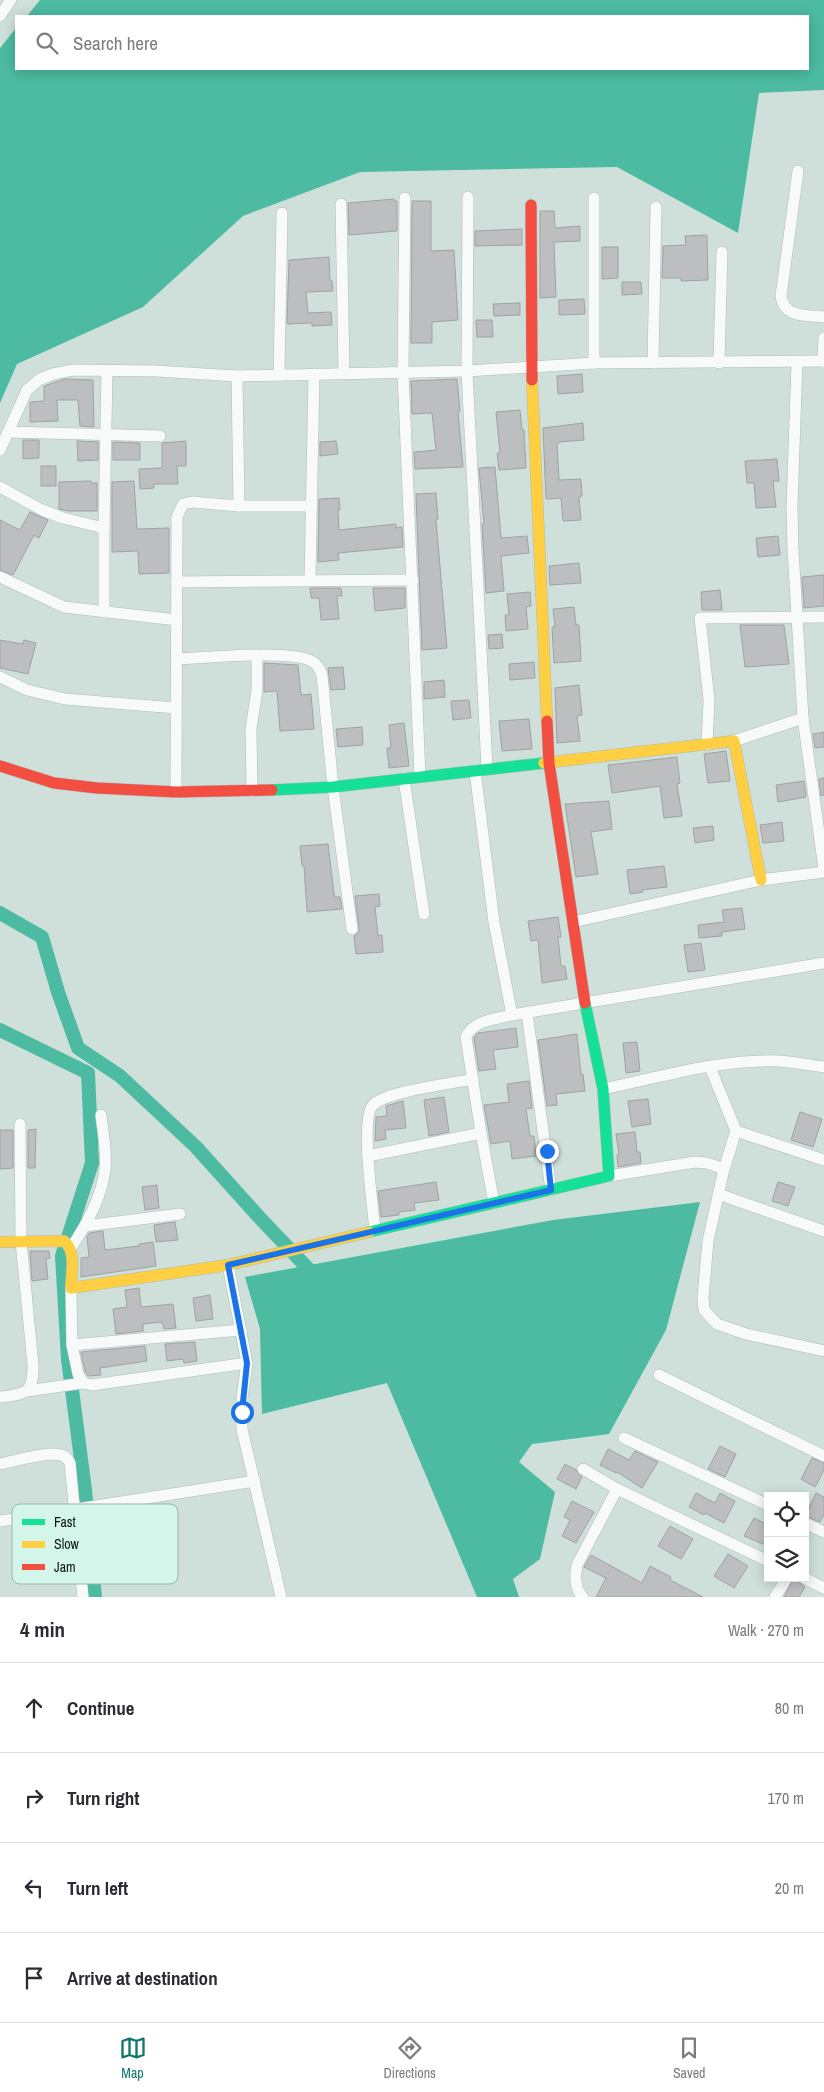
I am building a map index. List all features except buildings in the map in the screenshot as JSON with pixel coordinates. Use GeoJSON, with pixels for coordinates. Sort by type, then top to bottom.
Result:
{"type":"FeatureCollection","features":[{"type":"Feature","properties":{"kind":"street"},"geometry":{"type":"LineString","coordinates":[[0,16],[11,0]]}},
{"type":"Feature","properties":{"kind":"street"},"geometry":{"type":"LineString","coordinates":[[798,171],[780,296],[785,309],[794,314],[824,317]]}},
{"type":"Feature","properties":{"kind":"street"},"geometry":{"type":"LineString","coordinates":[[468,197],[467,371],[481,769],[494,922],[512,1015]]}},
{"type":"Feature","properties":{"kind":"street"},"geometry":{"type":"LineString","coordinates":[[405,198],[403,372],[420,776]]}},
{"type":"Feature","properties":{"kind":"street"},"geometry":{"type":"LineString","coordinates":[[594,198],[594,363]]}},
{"type":"Feature","properties":{"kind":"street"},"geometry":{"type":"LineString","coordinates":[[341,204],[344,373]]}},
{"type":"Feature","properties":{"kind":"street"},"geometry":{"type":"LineString","coordinates":[[531,205],[531,366],[549,763],[585,1002],[603,1089],[610,1176]]}},
{"type":"Feature","properties":{"kind":"street"},"geometry":{"type":"LineString","coordinates":[[654,363],[656,207]]}},
{"type":"Feature","properties":{"kind":"street"},"geometry":{"type":"LineString","coordinates":[[279,375],[282,213]]}},
{"type":"Feature","properties":{"kind":"street"},"geometry":{"type":"LineString","coordinates":[[720,363],[722,252]]}},
{"type":"Feature","properties":{"kind":"street"},"geometry":{"type":"LineString","coordinates":[[0,450],[26,390],[40,379],[52,374],[73,370],[156,371],[236,376],[467,371],[594,363],[823,362],[824,338]]}},
{"type":"Feature","properties":{"kind":"street"},"geometry":{"type":"LineString","coordinates":[[573,922],[761,880],[824,871],[803,718],[797,617],[792,507],[797,362]]}},
{"type":"Feature","properties":{"kind":"street"},"geometry":{"type":"LineString","coordinates":[[104,612],[107,371]]}},
{"type":"Feature","properties":{"kind":"street"},"geometry":{"type":"LineString","coordinates":[[310,580],[314,374]]}},
{"type":"Feature","properties":{"kind":"street"},"geometry":{"type":"LineString","coordinates":[[236,376],[239,506]]}},
{"type":"Feature","properties":{"kind":"street"},"geometry":{"type":"LineString","coordinates":[[8,432],[160,436]]}},
{"type":"Feature","properties":{"kind":"street"},"geometry":{"type":"LineString","coordinates":[[0,487],[42,510],[63,518],[104,528]]}},
{"type":"Feature","properties":{"kind":"street"},"geometry":{"type":"LineString","coordinates":[[176,792],[178,659],[177,517],[183,504],[192,502],[239,506],[311,506]]}},
{"type":"Feature","properties":{"kind":"street"},"geometry":{"type":"LineString","coordinates":[[0,577],[64,607],[177,620]]}},
{"type":"Feature","properties":{"kind":"street"},"geometry":{"type":"LineString","coordinates":[[177,582],[413,580]]}},
{"type":"Feature","properties":{"kind":"street"},"geometry":{"type":"LineString","coordinates":[[707,745],[709,700],[700,618],[824,617]]}},
{"type":"Feature","properties":{"kind":"street"},"geometry":{"type":"LineString","coordinates":[[178,659],[257,655],[300,657],[312,661],[319,667],[322,675],[333,787],[352,929]]}},
{"type":"Feature","properties":{"kind":"street"},"geometry":{"type":"LineString","coordinates":[[252,791],[251,735],[257,690],[257,655]]}},
{"type":"Feature","properties":{"kind":"street"},"geometry":{"type":"LineString","coordinates":[[0,677],[27,690],[65,699],[176,708]]}},
{"type":"Feature","properties":{"kind":"street"},"geometry":{"type":"LineString","coordinates":[[0,766],[54,783],[97,788],[176,792],[333,787],[707,745],[734,741],[803,718]]}},
{"type":"Feature","properties":{"kind":"street"},"geometry":{"type":"LineString","coordinates":[[734,741],[761,880]]}},
{"type":"Feature","properties":{"kind":"street"},"geometry":{"type":"LineString","coordinates":[[404,779],[424,914]]}},
{"type":"Feature","properties":{"kind":"street"},"geometry":{"type":"LineString","coordinates":[[494,1203],[466,1036],[469,1029],[478,1024],[512,1015],[824,963]]}},
{"type":"Feature","properties":{"kind":"street"},"geometry":{"type":"LineString","coordinates":[[526,1013],[551,1190]]}},
{"type":"Feature","properties":{"kind":"street"},"geometry":{"type":"LineString","coordinates":[[603,1089],[710,1067],[753,1062],[778,1062],[824,1067]]}},
{"type":"Feature","properties":{"kind":"street"},"geometry":{"type":"LineString","coordinates":[[710,1067],[736,1131],[724,1169],[708,1241],[702,1298],[704,1310],[717,1324],[746,1334],[824,1351]]}},
{"type":"Feature","properties":{"kind":"street"},"geometry":{"type":"LineString","coordinates":[[375,1230],[366,1132],[367,1113],[372,1105],[385,1097],[473,1079]]}},
{"type":"Feature","properties":{"kind":"street"},"geometry":{"type":"LineString","coordinates":[[83,1383],[78,1374],[72,1345],[68,1244],[85,1226],[102,1184],[105,1170],[101,1115]]}},
{"type":"Feature","properties":{"kind":"street"},"geometry":{"type":"LineString","coordinates":[[20,1124],[21,1241],[33,1365],[33,1383],[27,1391]]}},
{"type":"Feature","properties":{"kind":"street"},"geometry":{"type":"LineString","coordinates":[[736,1131],[824,1160]]}},
{"type":"Feature","properties":{"kind":"street"},"geometry":{"type":"LineString","coordinates":[[368,1156],[481,1133]]}},
{"type":"Feature","properties":{"kind":"street"},"geometry":{"type":"LineString","coordinates":[[71,1288],[228,1265],[610,1176],[695,1162],[724,1169]]}},
{"type":"Feature","properties":{"kind":"street"},"geometry":{"type":"LineString","coordinates":[[718,1194],[824,1231]]}},
{"type":"Feature","properties":{"kind":"street"},"geometry":{"type":"LineString","coordinates":[[85,1226],[180,1214]]}},
{"type":"Feature","properties":{"kind":"street"},"geometry":{"type":"LineString","coordinates":[[0,1242],[21,1241],[68,1244]]}},
{"type":"Feature","properties":{"kind":"street"},"geometry":{"type":"LineString","coordinates":[[228,1265],[247,1363],[242,1398],[242,1429],[281,1597]]}},
{"type":"Feature","properties":{"kind":"street"},"geometry":{"type":"LineString","coordinates":[[72,1345],[241,1330]]}},
{"type":"Feature","properties":{"kind":"street"},"geometry":{"type":"LineString","coordinates":[[0,1397],[16,1396],[27,1391],[83,1383],[92,1385],[102,1384],[247,1363]]}},
{"type":"Feature","properties":{"kind":"street"},"geometry":{"type":"LineString","coordinates":[[659,1375],[824,1456]]}},
{"type":"Feature","properties":{"kind":"street"},"geometry":{"type":"LineString","coordinates":[[624,1438],[764,1504]]}},
{"type":"Feature","properties":{"kind":"street"},"geometry":{"type":"LineString","coordinates":[[0,1464],[52,1454],[67,1458],[70,1463],[75,1504]]}},
{"type":"Feature","properties":{"kind":"street"},"geometry":{"type":"LineString","coordinates":[[583,1469],[617,1489],[764,1559]]}},
{"type":"Feature","properties":{"kind":"street"},"geometry":{"type":"LineString","coordinates":[[108,1504],[255,1481]]}},
{"type":"Feature","properties":{"kind":"street"},"geometry":{"type":"LineString","coordinates":[[583,1597],[580,1594],[575,1578],[577,1564],[617,1489]]}},
{"type":"Feature","properties":{"kind":"street"},"geometry":{"type":"LineString","coordinates":[[809,1525],[824,1532]]}},
{"type":"Feature","properties":{"kind":"street"},"geometry":{"type":"LineString","coordinates":[[809,1580],[824,1588]]}},
{"type":"Feature","properties":{"kind":"street"},"geometry":{"type":"LineString","coordinates":[[775,1597],[784,1582]]}},
{"type":"Feature","properties":{"kind":"street"},"geometry":{"type":"LineString","coordinates":[[82,1584],[83,1597]]}},
{"type":"Feature","properties":{"kind":"shaded area"},"geometry":{"type":"Polygon","coordinates":[[[40,0],[824,0],[824,90],[759,93],[738,233],[617,167],[360,172],[243,216],[143,307],[17,364],[0,403],[0,48],[15,29],[15,70],[809,70],[809,15],[28,15],[40,0]]]}},
{"type":"Feature","properties":{"kind":"shaded area"},"geometry":{"type":"Polygon","coordinates":[[[700,1202],[666,1330],[609,1434],[532,1444],[519,1462],[555,1492],[540,1559],[513,1579],[519,1597],[477,1597],[387,1383],[262,1414],[260,1329],[245,1277],[553,1220],[700,1202]]]}},
{"type":"Feature","properties":{"kind":"waterway"},"geometry":{"type":"LineString","coordinates":[[0,913],[42,937],[58,992],[78,1048],[120,1076],[196,1147],[318,1279]]}},
{"type":"Feature","properties":{"kind":"waterway"},"geometry":{"type":"LineString","coordinates":[[0,1030],[88,1073],[92,1163],[62,1256],[68,1359],[86,1504]]}},
{"type":"Feature","properties":{"kind":"waterway"},"geometry":{"type":"LineString","coordinates":[[94,1584],[95,1597]]}},
{"type":"Feature","properties":{"kind":"traffic: fast"},"geometry":{"type":"LineString","coordinates":[[272,790],[333,787],[544,763]]}},
{"type":"Feature","properties":{"kind":"traffic: fast"},"geometry":{"type":"LineString","coordinates":[[369,1232],[609,1176],[603,1089],[585,1003]]}},
{"type":"Feature","properties":{"kind":"traffic: slow"},"geometry":{"type":"LineString","coordinates":[[532,380],[547,721]]}},
{"type":"Feature","properties":{"kind":"traffic: slow"},"geometry":{"type":"LineString","coordinates":[[544,763],[734,741],[761,880]]}},
{"type":"Feature","properties":{"kind":"traffic: slow"},"geometry":{"type":"LineString","coordinates":[[0,1242],[64,1241],[68,1245],[72,1257],[71,1288],[228,1265],[369,1232]]}},
{"type":"Feature","properties":{"kind":"traffic: jam"},"geometry":{"type":"LineString","coordinates":[[531,205],[532,380]]}},
{"type":"Feature","properties":{"kind":"traffic: jam"},"geometry":{"type":"LineString","coordinates":[[547,721],[549,763],[585,1003]]}},
{"type":"Feature","properties":{"kind":"traffic: jam"},"geometry":{"type":"LineString","coordinates":[[0,766],[54,783],[97,788],[176,792],[272,790]]}},
{"type":"Feature","properties":{"kind":"route"},"geometry":{"type":"LineString","coordinates":[[242,1412],[247,1363],[228,1265],[551,1190],[547,1151]]}}]}
